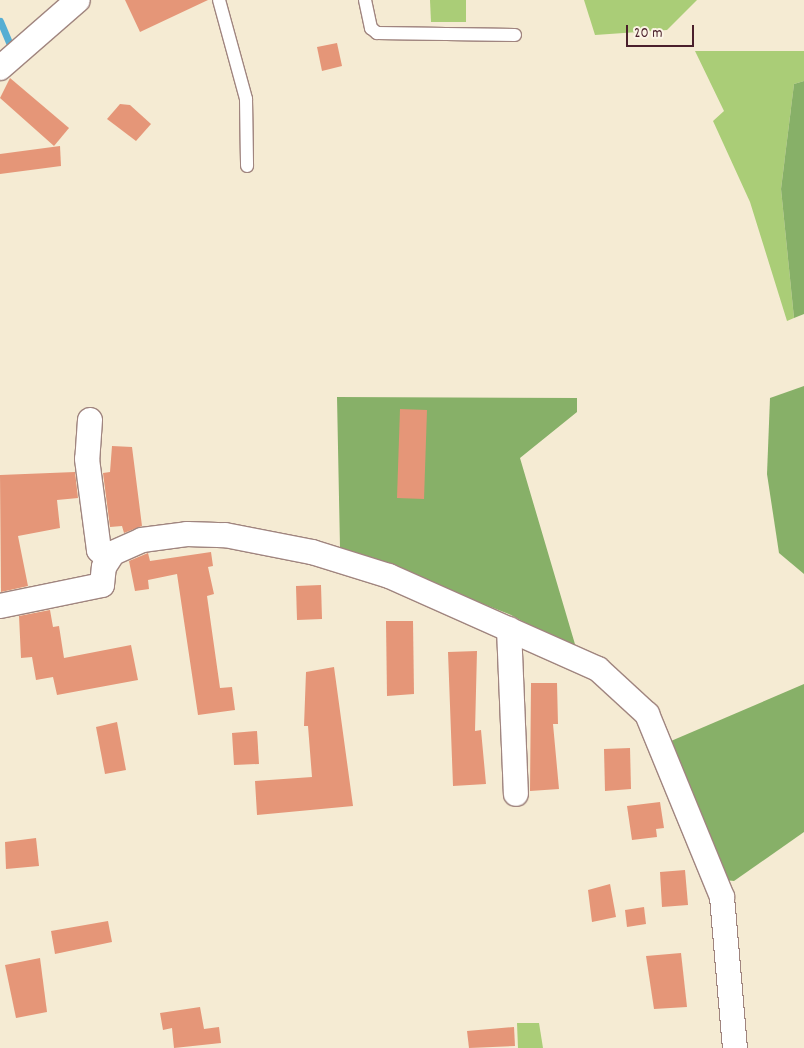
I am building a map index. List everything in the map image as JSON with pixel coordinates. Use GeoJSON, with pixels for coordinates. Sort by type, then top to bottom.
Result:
{"type":"FeatureCollection","features":[{"type":"Feature","properties":{"kind":"street"},"geometry":{"type":"LineString","coordinates":[[0,68],[78,0]]}},
{"type":"Feature","properties":{"kind":"street"},"geometry":{"type":"LineString","coordinates":[[90,420],[87,459],[96,532],[99,550],[108,559]]}},
{"type":"Feature","properties":{"kind":"street"},"geometry":{"type":"LineString","coordinates":[[0,606],[102,585],[108,559],[119,548],[164,536],[254,539],[389,576],[598,670],[647,714],[722,896],[735,1048]]}},
{"type":"Feature","properties":{"kind":"street"},"geometry":{"type":"LineString","coordinates":[[509,629],[516,794]]}},
{"type":"Feature","properties":{"kind":"lane"},"geometry":{"type":"LineString","coordinates":[[219,0],[246,98],[247,166]]}},
{"type":"Feature","properties":{"kind":"lane"},"geometry":{"type":"LineString","coordinates":[[365,0],[371,28],[377,33],[515,35]]}},
{"type":"Feature","properties":{"kind":"green space"},"geometry":{"type":"Polygon","coordinates":[[[430,0],[466,0],[466,22],[431,22],[430,0]]]}},
{"type":"Feature","properties":{"kind":"green space"},"geometry":{"type":"Polygon","coordinates":[[[584,0],[697,0],[667,30],[595,35],[584,0]]]}},
{"type":"Feature","properties":{"kind":"green space"},"geometry":{"type":"Polygon","coordinates":[[[695,51],[804,51],[804,81],[794,84],[781,189],[794,318],[787,321],[750,202],[713,121],[724,111],[695,51]]]}},
{"type":"Feature","properties":{"kind":"green space"},"geometry":{"type":"Polygon","coordinates":[[[804,81],[804,314],[794,318],[781,189],[794,84],[804,81]]]}},
{"type":"Feature","properties":{"kind":"green space"},"geometry":{"type":"Polygon","coordinates":[[[804,386],[804,574],[779,553],[767,474],[770,398],[804,386]]]}},
{"type":"Feature","properties":{"kind":"green space"},"geometry":{"type":"Polygon","coordinates":[[[337,397],[577,398],[577,412],[520,458],[577,651],[511,615],[340,548],[337,397]]]}},
{"type":"Feature","properties":{"kind":"green space"},"geometry":{"type":"Polygon","coordinates":[[[804,684],[804,832],[734,881],[725,880],[671,741],[804,684]]]}},
{"type":"Feature","properties":{"kind":"green space"},"geometry":{"type":"Polygon","coordinates":[[[517,1023],[539,1023],[543,1048],[518,1048],[517,1023]]]}},
{"type":"Feature","properties":{"kind":"building"},"geometry":{"type":"Polygon","coordinates":[[[125,0],[208,0],[140,32],[125,0]]]}},
{"type":"Feature","properties":{"kind":"building"},"geometry":{"type":"Polygon","coordinates":[[[337,43],[342,66],[322,71],[317,47],[337,43]]]}},
{"type":"Feature","properties":{"kind":"building"},"geometry":{"type":"Polygon","coordinates":[[[10,78],[69,128],[54,146],[0,98],[10,78]]]}},
{"type":"Feature","properties":{"kind":"building"},"geometry":{"type":"Polygon","coordinates":[[[120,104],[130,105],[151,124],[136,141],[107,119],[120,104]]]}},
{"type":"Feature","properties":{"kind":"building"},"geometry":{"type":"Polygon","coordinates":[[[60,146],[61,166],[0,174],[0,154],[60,146]]]}},
{"type":"Feature","properties":{"kind":"building"},"geometry":{"type":"Polygon","coordinates":[[[400,409],[427,410],[424,499],[397,498],[400,409]]]}},
{"type":"Feature","properties":{"kind":"building"},"geometry":{"type":"Polygon","coordinates":[[[112,446],[132,447],[142,526],[124,533],[122,526],[110,527],[103,473],[110,472],[112,446]]]}},
{"type":"Feature","properties":{"kind":"building"},"geometry":{"type":"Polygon","coordinates":[[[75,472],[78,498],[57,500],[60,528],[18,536],[28,586],[1,592],[0,475],[75,472]]]}},
{"type":"Feature","properties":{"kind":"building"},"geometry":{"type":"Polygon","coordinates":[[[211,552],[213,566],[208,567],[214,594],[207,596],[220,688],[232,687],[235,710],[198,715],[177,574],[148,580],[149,589],[135,591],[129,561],[148,553],[150,561],[211,552]]]}},
{"type":"Feature","properties":{"kind":"building"},"geometry":{"type":"Polygon","coordinates":[[[321,585],[322,619],[297,620],[296,586],[321,585]]]}},
{"type":"Feature","properties":{"kind":"building"},"geometry":{"type":"Polygon","coordinates":[[[50,610],[53,627],[59,626],[64,658],[131,645],[138,680],[57,695],[53,677],[36,680],[32,657],[21,658],[19,616],[50,610]]]}},
{"type":"Feature","properties":{"kind":"building"},"geometry":{"type":"Polygon","coordinates":[[[386,621],[413,621],[414,694],[387,696],[386,621]]]}},
{"type":"Feature","properties":{"kind":"building"},"geometry":{"type":"Polygon","coordinates":[[[477,651],[475,731],[481,730],[486,784],[453,786],[448,652],[477,651]]]}},
{"type":"Feature","properties":{"kind":"building"},"geometry":{"type":"Polygon","coordinates":[[[334,667],[353,806],[257,815],[255,781],[312,777],[308,726],[304,726],[306,672],[334,667]]]}},
{"type":"Feature","properties":{"kind":"building"},"geometry":{"type":"Polygon","coordinates":[[[531,683],[557,683],[558,724],[553,724],[559,789],[530,791],[531,683]]]}},
{"type":"Feature","properties":{"kind":"building"},"geometry":{"type":"Polygon","coordinates":[[[117,722],[126,770],[105,774],[96,727],[117,722]]]}},
{"type":"Feature","properties":{"kind":"building"},"geometry":{"type":"Polygon","coordinates":[[[257,731],[259,764],[234,765],[232,733],[257,731]]]}},
{"type":"Feature","properties":{"kind":"building"},"geometry":{"type":"Polygon","coordinates":[[[630,748],[631,789],[605,791],[604,749],[630,748]]]}},
{"type":"Feature","properties":{"kind":"building"},"geometry":{"type":"Polygon","coordinates":[[[660,802],[664,828],[656,829],[657,837],[632,840],[627,806],[660,802]]]}},
{"type":"Feature","properties":{"kind":"building"},"geometry":{"type":"Polygon","coordinates":[[[36,838],[39,866],[6,869],[5,842],[36,838]]]}},
{"type":"Feature","properties":{"kind":"building"},"geometry":{"type":"Polygon","coordinates":[[[685,870],[688,905],[662,907],[660,872],[685,870]]]}},
{"type":"Feature","properties":{"kind":"building"},"geometry":{"type":"Polygon","coordinates":[[[610,884],[616,917],[592,922],[588,890],[610,884]]]}},
{"type":"Feature","properties":{"kind":"building"},"geometry":{"type":"Polygon","coordinates":[[[644,907],[646,924],[627,927],[625,910],[644,907]]]}},
{"type":"Feature","properties":{"kind":"building"},"geometry":{"type":"Polygon","coordinates":[[[108,921],[112,942],[55,954],[51,931],[108,921]]]}},
{"type":"Feature","properties":{"kind":"building"},"geometry":{"type":"Polygon","coordinates":[[[681,953],[687,1007],[654,1009],[646,956],[681,953]]]}},
{"type":"Feature","properties":{"kind":"building"},"geometry":{"type":"Polygon","coordinates":[[[40,958],[47,1012],[16,1018],[5,965],[40,958]]]}},
{"type":"Feature","properties":{"kind":"building"},"geometry":{"type":"Polygon","coordinates":[[[200,1007],[204,1029],[219,1027],[221,1043],[174,1048],[172,1028],[163,1030],[160,1013],[200,1007]]]}},
{"type":"Feature","properties":{"kind":"building"},"geometry":{"type":"Polygon","coordinates":[[[514,1027],[515,1046],[469,1048],[467,1031],[514,1027]]]}},
{"type":"Feature","properties":{"kind":"waterway"},"geometry":{"type":"LineString","coordinates":[[0,21],[10,44]]}}]}
